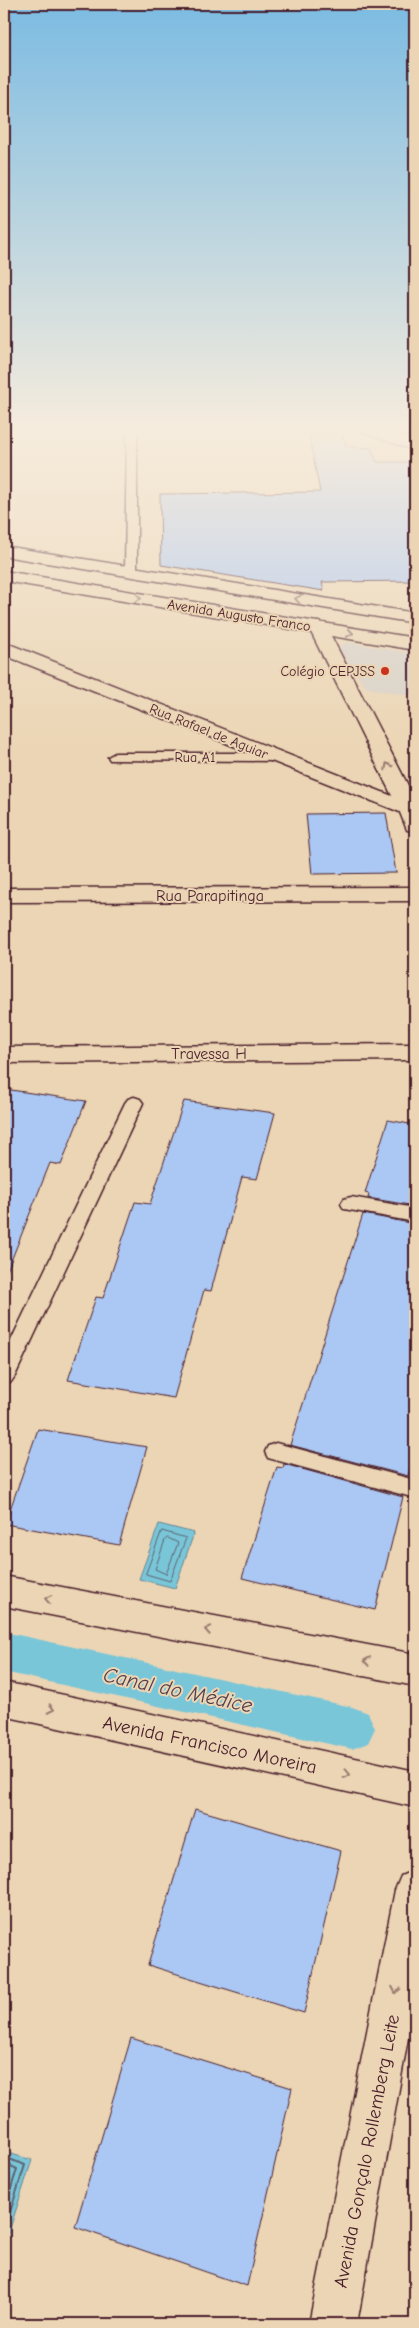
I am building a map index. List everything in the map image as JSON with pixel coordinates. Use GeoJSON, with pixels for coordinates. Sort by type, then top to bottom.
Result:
{"type":"FeatureCollection","features":[{"type":"Feature","properties":{"kind":"street","name":"Avenida Augusto Franco"},"geometry":{"type":"LineString","coordinates":[[4,551],[415,618]]}},
{"type":"Feature","properties":{"kind":"street","name":"Avenida Augusto Franco"},"geometry":{"type":"LineString","coordinates":[[4,576],[415,644]]}},
{"type":"Feature","properties":{"kind":"street"},"geometry":{"type":"LineString","coordinates":[[318,628],[414,816]]}},
{"type":"Feature","properties":{"kind":"street","name":"Rua Rafael de Aguiar"},"geometry":{"type":"LineString","coordinates":[[4,648],[414,816]]}},
{"type":"Feature","properties":{"kind":"street","name":"Rua Parapitinga"},"geometry":{"type":"LineString","coordinates":[[4,895],[415,894]]}},
{"type":"Feature","properties":{"kind":"street","name":"Travessa H"},"geometry":{"type":"LineString","coordinates":[[4,1055],[415,1052]]}},
{"type":"Feature","properties":{"kind":"street"},"geometry":{"type":"LineString","coordinates":[[4,1591],[415,1670]]}},
{"type":"Feature","properties":{"kind":"street","name":"Avenida Francisco Moreira"},"geometry":{"type":"LineString","coordinates":[[4,1699],[415,1789]]}},
{"type":"Feature","properties":{"kind":"street","name":"Avenida Gonçalo Rollemberg Leite"},"geometry":{"type":"LineString","coordinates":[[333,2324],[415,1890]]}},
{"type":"Feature","properties":{"kind":"lane"},"geometry":{"type":"LineString","coordinates":[[131,537],[131,571]]}},
{"type":"Feature","properties":{"kind":"lane","name":"Rua A1"},"geometry":{"type":"LineString","coordinates":[[115,757],[275,758]]}},
{"type":"Feature","properties":{"kind":"lane"},"geometry":{"type":"LineString","coordinates":[[4,1376],[134,1103]]}},
{"type":"Feature","properties":{"kind":"lane"},"geometry":{"type":"LineString","coordinates":[[351,1204],[415,1214]]}},
{"type":"Feature","properties":{"kind":"lane"},"geometry":{"type":"LineString","coordinates":[[276,1452],[415,1489]]}},
{"type":"Feature","properties":{"kind":"shaded area","name":"Colégio CEPJSS"},"geometry":{"type":"Polygon","coordinates":[[[346,642],[415,654],[415,696],[367,688],[338,649],[346,642]]]}},
{"type":"Feature","properties":{"kind":"water"},"geometry":{"type":"Polygon","coordinates":[[[159,1524],[194,1533],[175,1588],[139,1579],[159,1524]]]}},
{"type":"Feature","properties":{"kind":"water"},"geometry":{"type":"Polygon","coordinates":[[[4,2152],[32,2160],[4,2247],[4,2152]]]}},
{"type":"Feature","properties":{"kind":"building"},"geometry":{"type":"Polygon","coordinates":[[[161,537],[415,537],[415,581],[322,582],[324,591],[161,565],[161,537]]]}},
{"type":"Feature","properties":{"kind":"building"},"geometry":{"type":"Polygon","coordinates":[[[386,813],[396,873],[312,874],[306,814],[386,813]]]}},
{"type":"Feature","properties":{"kind":"building"},"geometry":{"type":"Polygon","coordinates":[[[4,1089],[86,1101],[61,1165],[50,1163],[5,1276],[4,1089]]]}},
{"type":"Feature","properties":{"kind":"building"},"geometry":{"type":"Polygon","coordinates":[[[184,1101],[275,1113],[257,1179],[242,1177],[211,1291],[204,1290],[174,1398],[68,1380],[96,1297],[103,1298],[135,1202],[150,1204],[184,1101]]]}},
{"type":"Feature","properties":{"kind":"building"},"geometry":{"type":"Polygon","coordinates":[[[388,1120],[415,1125],[415,1206],[368,1198],[369,1194],[365,1193],[388,1120]]]}},
{"type":"Feature","properties":{"kind":"building"},"geometry":{"type":"Polygon","coordinates":[[[363,1214],[415,1224],[415,1460],[412,1460],[408,1476],[290,1445],[363,1214]]]}},
{"type":"Feature","properties":{"kind":"building"},"geometry":{"type":"Polygon","coordinates":[[[38,1429],[147,1447],[119,1545],[5,1524],[38,1429]]]}},
{"type":"Feature","properties":{"kind":"building"},"geometry":{"type":"Polygon","coordinates":[[[284,1464],[403,1497],[375,1610],[242,1578],[277,1467],[283,1468],[284,1464]]]}},
{"type":"Feature","properties":{"kind":"building"},"geometry":{"type":"Polygon","coordinates":[[[195,1809],[341,1851],[304,2013],[148,1965],[195,1809]]]}},
{"type":"Feature","properties":{"kind":"building"},"geometry":{"type":"Polygon","coordinates":[[[131,2038],[292,2088],[247,2286],[75,2227],[131,2038]]]}},
{"type":"Feature","properties":{"kind":"waterway","name":"Canal do Médice"},"geometry":{"type":"LineString","coordinates":[[4,1652],[352,1728]]}},
{"type":"Feature","properties":{"kind":"place","name":"Colégio CEPJSS"},"geometry":{"type":"Point","coordinates":[385,671]}}]}
